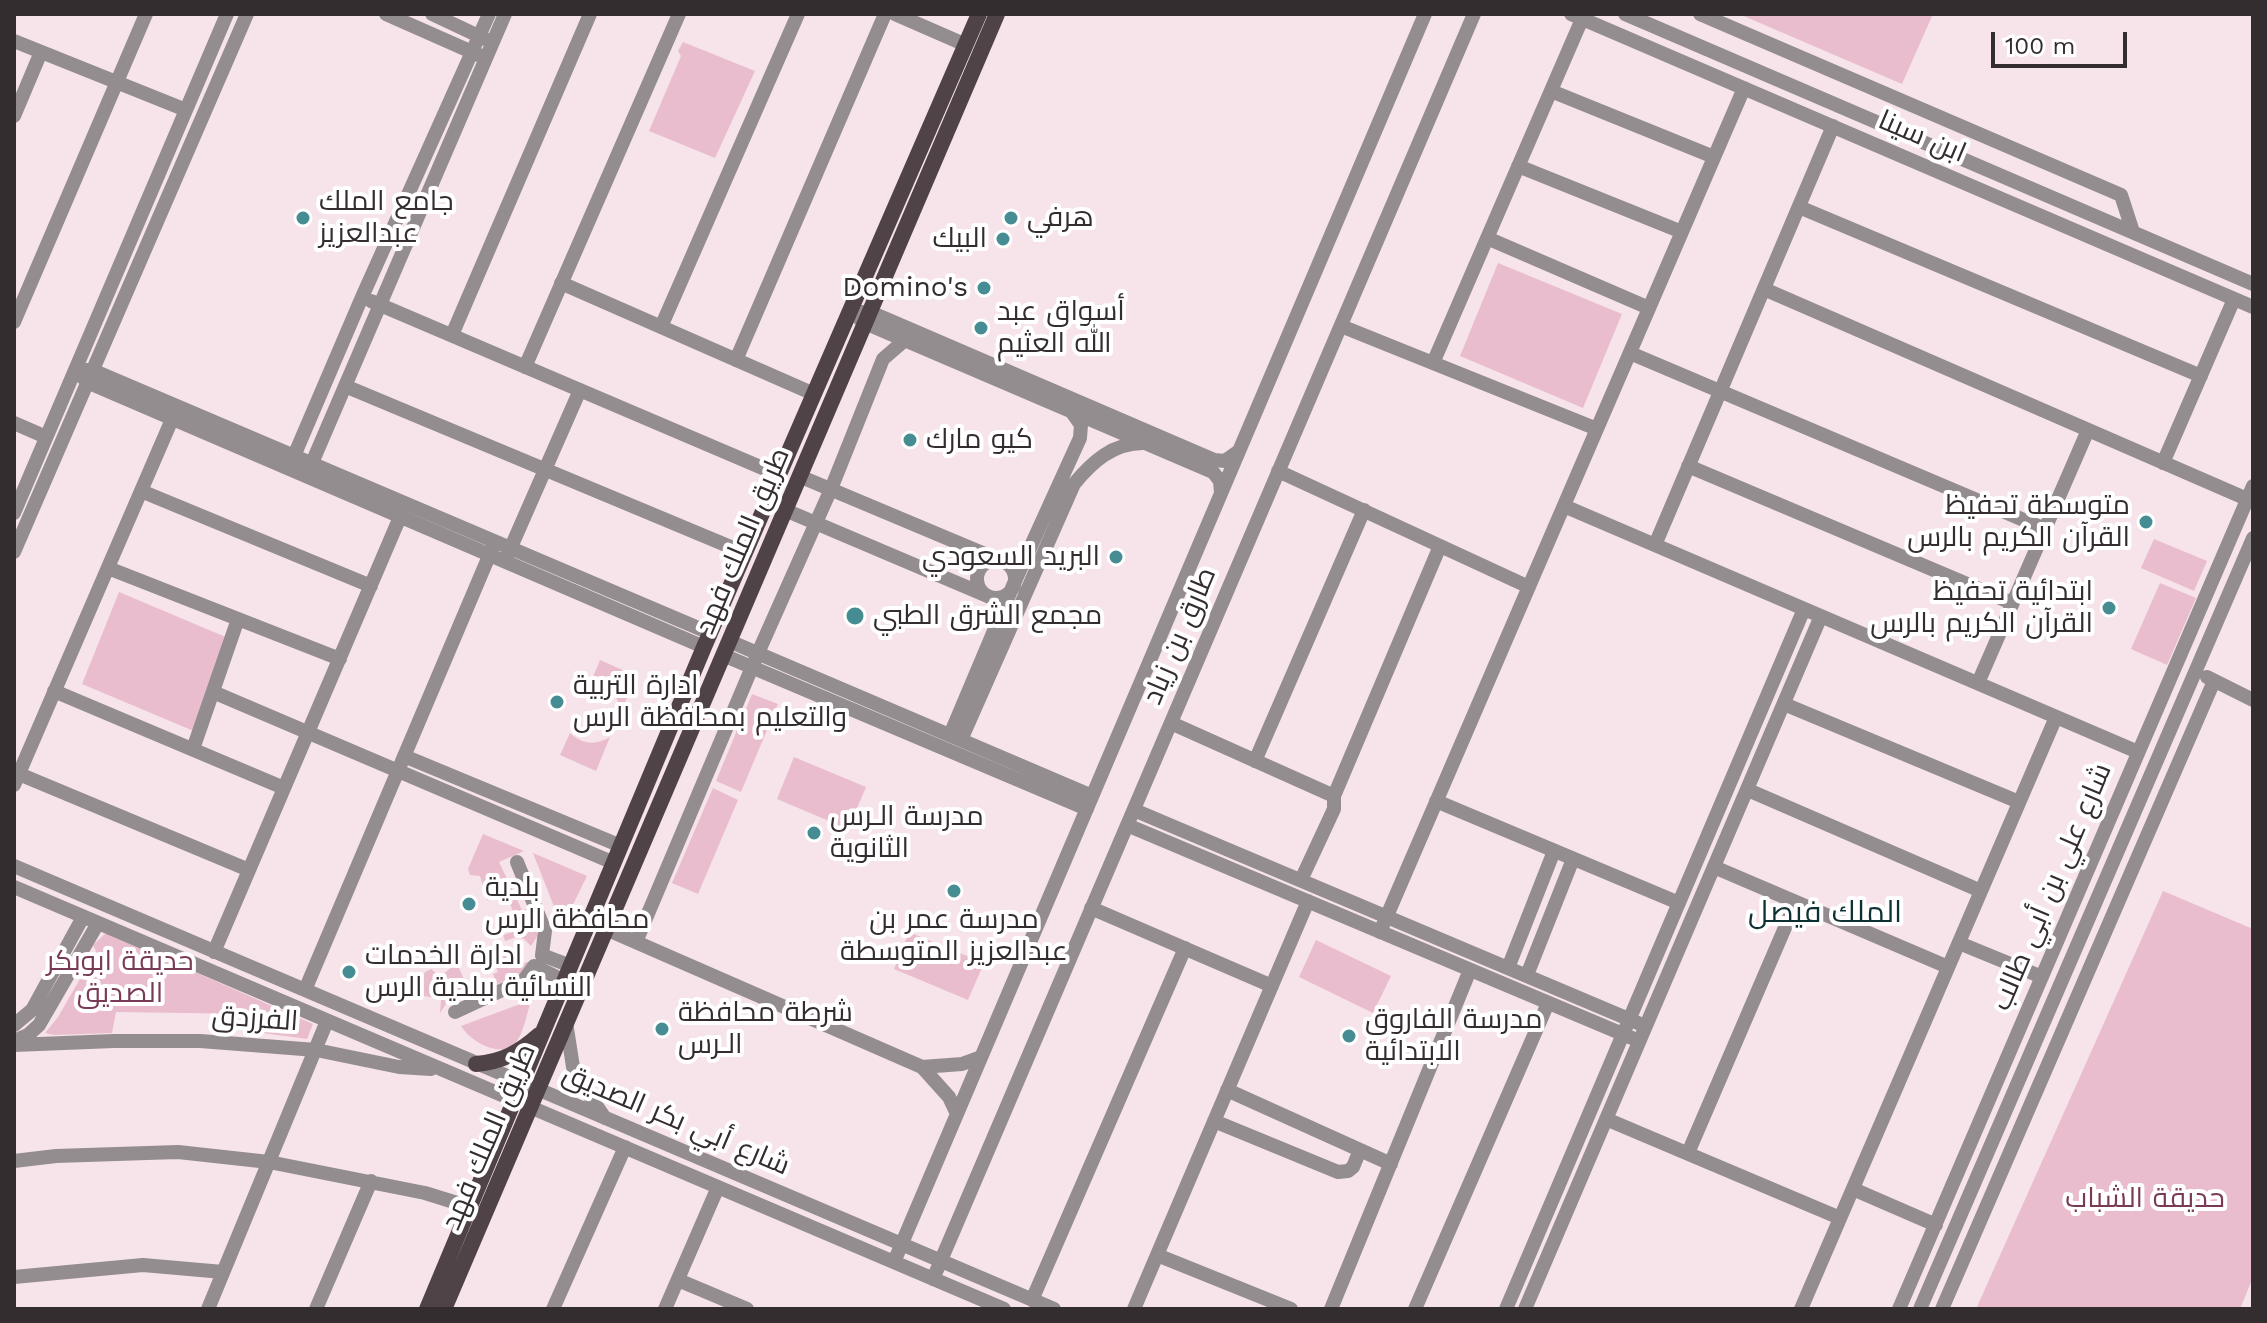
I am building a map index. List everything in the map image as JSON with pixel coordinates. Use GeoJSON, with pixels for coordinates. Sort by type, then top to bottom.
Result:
{"type":"FeatureCollection","features":[{"type":"Feature","properties":{"kind":"main road","name":"طريق الملك فهد"},"geometry":{"type":"LineString","coordinates":[[530,1086],[543,1032],[707,640],[979,14]]}},
{"type":"Feature","properties":{"kind":"main road","name":"طريق الملك فهد"},"geometry":{"type":"LineString","coordinates":[[427,1309],[470,1207],[530,1086],[566,1022],[997,14]]}},
{"type":"Feature","properties":{"kind":"main road"},"geometry":{"type":"LineString","coordinates":[[476,1064],[511,1055],[543,1032]]}},
{"type":"Feature","properties":{"kind":"main road","name":"طريق الملك فهد"},"geometry":{"type":"LineString","coordinates":[[444,1309],[522,1104]]}},
{"type":"Feature","properties":{"kind":"street"},"geometry":{"type":"LineString","coordinates":[[14,322],[146,14]]}},
{"type":"Feature","properties":{"kind":"street"},"geometry":{"type":"LineString","coordinates":[[14,513],[227,14]]}},
{"type":"Feature","properties":{"kind":"street"},"geometry":{"type":"LineString","coordinates":[[14,552],[247,14]]}},
{"type":"Feature","properties":{"kind":"street"},"geometry":{"type":"LineString","coordinates":[[386,14],[480,55]]}},
{"type":"Feature","properties":{"kind":"street"},"geometry":{"type":"LineString","coordinates":[[432,14],[486,40]]}},
{"type":"Feature","properties":{"kind":"street"},"geometry":{"type":"LineString","coordinates":[[486,40],[489,14]]}},
{"type":"Feature","properties":{"kind":"street"},"geometry":{"type":"LineString","coordinates":[[307,469],[380,305],[486,40],[505,14]]}},
{"type":"Feature","properties":{"kind":"street"},"geometry":{"type":"LineString","coordinates":[[452,335],[590,14]]}},
{"type":"Feature","properties":{"kind":"street"},"geometry":{"type":"LineString","coordinates":[[525,367],[679,14]]}},
{"type":"Feature","properties":{"kind":"street"},"geometry":{"type":"LineString","coordinates":[[661,327],[798,14]]}},
{"type":"Feature","properties":{"kind":"street"},"geometry":{"type":"LineString","coordinates":[[736,360],[885,14]]}},
{"type":"Feature","properties":{"kind":"street"},"geometry":{"type":"LineString","coordinates":[[895,14],[966,45]]}},
{"type":"Feature","properties":{"kind":"street","name":"طارق بن زياد"},"geometry":{"type":"LineString","coordinates":[[894,1262],[1425,14]]}},
{"type":"Feature","properties":{"kind":"street","name":"طارق بن زياد"},"geometry":{"type":"LineString","coordinates":[[933,1279],[1474,14]]}},
{"type":"Feature","properties":{"kind":"street","name":"ابن سينا"},"geometry":{"type":"LineString","coordinates":[[1625,14],[2253,284]]}},
{"type":"Feature","properties":{"kind":"street"},"geometry":{"type":"LineString","coordinates":[[1700,14],[2121,195],[2133,232]]}},
{"type":"Feature","properties":{"kind":"street"},"geometry":{"type":"LineString","coordinates":[[1433,363],[1551,91],[1577,16]]}},
{"type":"Feature","properties":{"kind":"street","name":"ابن سينا"},"geometry":{"type":"LineString","coordinates":[[1577,16],[2253,307]]}},
{"type":"Feature","properties":{"kind":"street"},"geometry":{"type":"LineString","coordinates":[[14,41],[186,110]]}},
{"type":"Feature","properties":{"kind":"street"},"geometry":{"type":"LineString","coordinates":[[14,116],[41,52]]}},
{"type":"Feature","properties":{"kind":"street"},"geometry":{"type":"LineString","coordinates":[[294,456],[362,297],[480,55]]}},
{"type":"Feature","properties":{"kind":"street"},"geometry":{"type":"LineString","coordinates":[[1380,932],[1744,88]]}},
{"type":"Feature","properties":{"kind":"street"},"geometry":{"type":"LineString","coordinates":[[1551,91],[1714,157]]}},
{"type":"Feature","properties":{"kind":"street"},"geometry":{"type":"LineString","coordinates":[[1655,545],[1833,126]]}},
{"type":"Feature","properties":{"kind":"street"},"geometry":{"type":"LineString","coordinates":[[1518,166],[1682,232]]}},
{"type":"Feature","properties":{"kind":"street"},"geometry":{"type":"LineString","coordinates":[[2069,205],[2079,177]]}},
{"type":"Feature","properties":{"kind":"street"},"geometry":{"type":"LineString","coordinates":[[1799,207],[2201,376]]}},
{"type":"Feature","properties":{"kind":"street"},"geometry":{"type":"LineString","coordinates":[[1487,238],[1649,308]]}},
{"type":"Feature","properties":{"kind":"street"},"geometry":{"type":"LineString","coordinates":[[561,283],[814,394]]}},
{"type":"Feature","properties":{"kind":"street"},"geometry":{"type":"LineString","coordinates":[[1764,289],[2163,463],[2250,493]]}},
{"type":"Feature","properties":{"kind":"street"},"geometry":{"type":"LineString","coordinates":[[362,297],[779,475]]}},
{"type":"Feature","properties":{"kind":"street"},"geometry":{"type":"LineString","coordinates":[[2163,463],[2234,299]]}},
{"type":"Feature","properties":{"kind":"street"},"geometry":{"type":"LineString","coordinates":[[850,312],[1214,460],[1225,461],[1240,449]]}},
{"type":"Feature","properties":{"kind":"street"},"geometry":{"type":"LineString","coordinates":[[867,317],[905,340],[1213,472],[1220,481],[1221,493]]}},
{"type":"Feature","properties":{"kind":"street"},"geometry":{"type":"LineString","coordinates":[[1341,326],[1597,429]]}},
{"type":"Feature","properties":{"kind":"street"},"geometry":{"type":"LineString","coordinates":[[636,942],[831,489],[883,359],[905,340]]}},
{"type":"Feature","properties":{"kind":"street"},"geometry":{"type":"LineString","coordinates":[[1630,353],[2045,529]]}},
{"type":"Feature","properties":{"kind":"street"},"geometry":{"type":"LineString","coordinates":[[76,370],[707,640]]}},
{"type":"Feature","properties":{"kind":"street"},"geometry":{"type":"LineString","coordinates":[[345,386],[745,553]]}},
{"type":"Feature","properties":{"kind":"street"},"geometry":{"type":"LineString","coordinates":[[508,555],[580,390]]}},
{"type":"Feature","properties":{"kind":"street"},"geometry":{"type":"LineString","coordinates":[[956,738],[1013,586],[1080,438],[1081,425],[1071,411]]}},
{"type":"Feature","properties":{"kind":"street"},"geometry":{"type":"LineString","coordinates":[[174,412],[294,456],[307,469],[400,517],[493,548]]}},
{"type":"Feature","properties":{"kind":"street"},"geometry":{"type":"LineString","coordinates":[[174,412],[16,779],[249,870]]}},
{"type":"Feature","properties":{"kind":"street"},"geometry":{"type":"LineString","coordinates":[[14,423],[46,437]]}},
{"type":"Feature","properties":{"kind":"street"},"geometry":{"type":"LineString","coordinates":[[1978,683],[2088,430]]}},
{"type":"Feature","properties":{"kind":"street"},"geometry":{"type":"LineString","coordinates":[[956,738],[1074,484],[1095,461],[1109,452],[1122,445],[1144,443]]}},
{"type":"Feature","properties":{"kind":"street"},"geometry":{"type":"LineString","coordinates":[[1688,466],[2012,603]]}},
{"type":"Feature","properties":{"kind":"street"},"geometry":{"type":"LineString","coordinates":[[1278,471],[1529,587]]}},
{"type":"Feature","properties":{"kind":"street"},"geometry":{"type":"LineString","coordinates":[[799,476],[999,560],[1009,566],[1019,608]]}},
{"type":"Feature","properties":{"kind":"street"},"geometry":{"type":"LineString","coordinates":[[141,491],[371,586]]}},
{"type":"Feature","properties":{"kind":"street","name":"شارع علي بن أبي طالب"},"geometry":{"type":"LineString","coordinates":[[1899,1309],[2250,493]]}},
{"type":"Feature","properties":{"kind":"street"},"geometry":{"type":"LineString","coordinates":[[1564,506],[2138,752]]}},
{"type":"Feature","properties":{"kind":"street"},"geometry":{"type":"LineString","coordinates":[[785,510],[990,597],[996,598],[1032,578]]}},
{"type":"Feature","properties":{"kind":"street"},"geometry":{"type":"LineString","coordinates":[[1255,761],[1364,510]]}},
{"type":"Feature","properties":{"kind":"street"},"geometry":{"type":"LineString","coordinates":[[214,952],[400,517]]}},
{"type":"Feature","properties":{"kind":"street","name":"شارع علي بن أبي طالب"},"geometry":{"type":"LineString","coordinates":[[1920,1309],[2253,538]]}},
{"type":"Feature","properties":{"kind":"street"},"geometry":{"type":"LineString","coordinates":[[1301,880],[1334,809],[1334,796],[1440,546]]}},
{"type":"Feature","properties":{"kind":"street"},"geometry":{"type":"LineString","coordinates":[[305,990],[493,548]]}},
{"type":"Feature","properties":{"kind":"street"},"geometry":{"type":"LineString","coordinates":[[990,597],[980,589],[977,577],[982,566],[999,560]]}},
{"type":"Feature","properties":{"kind":"street"},"geometry":{"type":"LineString","coordinates":[[108,568],[340,659]]}},
{"type":"Feature","properties":{"kind":"street"},"geometry":{"type":"LineString","coordinates":[[1506,1309],[1804,609]]}},
{"type":"Feature","properties":{"kind":"street"},"geometry":{"type":"LineString","coordinates":[[1530,1307],[1606,1119],[1821,616]]}},
{"type":"Feature","properties":{"kind":"street"},"geometry":{"type":"LineString","coordinates":[[193,749],[238,619]]}},
{"type":"Feature","properties":{"kind":"street"},"geometry":{"type":"LineString","coordinates":[[726,648],[956,738],[1090,802]]}},
{"type":"Feature","properties":{"kind":"street"},"geometry":{"type":"LineString","coordinates":[[756,660],[1090,802]]}},
{"type":"Feature","properties":{"kind":"street"},"geometry":{"type":"LineString","coordinates":[[2195,672],[2253,700]]}},
{"type":"Feature","properties":{"kind":"street"},"geometry":{"type":"LineString","coordinates":[[1942,1309],[2214,681]]}},
{"type":"Feature","properties":{"kind":"street"},"geometry":{"type":"LineString","coordinates":[[54,691],[284,788]]}},
{"type":"Feature","properties":{"kind":"street"},"geometry":{"type":"LineString","coordinates":[[213,692],[614,863]]}},
{"type":"Feature","properties":{"kind":"street"},"geometry":{"type":"LineString","coordinates":[[1784,704],[2019,802]]}},
{"type":"Feature","properties":{"kind":"street"},"geometry":{"type":"LineString","coordinates":[[1801,1309],[2056,717]]}},
{"type":"Feature","properties":{"kind":"street"},"geometry":{"type":"LineString","coordinates":[[1171,723],[1334,796]]}},
{"type":"Feature","properties":{"kind":"street"},"geometry":{"type":"LineString","coordinates":[[404,756],[621,846]]}},
{"type":"Feature","properties":{"kind":"street"},"geometry":{"type":"LineString","coordinates":[[1748,790],[1981,891]]}},
{"type":"Feature","properties":{"kind":"street"},"geometry":{"type":"LineString","coordinates":[[1436,801],[1679,903]]}},
{"type":"Feature","properties":{"kind":"street"},"geometry":{"type":"LineString","coordinates":[[1134,810],[1646,1026]]}},
{"type":"Feature","properties":{"kind":"street"},"geometry":{"type":"LineString","coordinates":[[1127,825],[1640,1041]]}},
{"type":"Feature","properties":{"kind":"street"},"geometry":{"type":"LineString","coordinates":[[1508,968],[1554,851]]}},
{"type":"Feature","properties":{"kind":"street"},"geometry":{"type":"LineString","coordinates":[[1527,975],[1573,859]]}},
{"type":"Feature","properties":{"kind":"street"},"geometry":{"type":"LineString","coordinates":[[455,1012],[524,980],[538,961],[545,931],[517,862]]}},
{"type":"Feature","properties":{"kind":"street","name":"شارع أبي بكر الصديق"},"geometry":{"type":"LineString","coordinates":[[14,866],[1054,1309]]}},
{"type":"Feature","properties":{"kind":"street"},"geometry":{"type":"LineString","coordinates":[[1714,867],[1948,967]]}},
{"type":"Feature","properties":{"kind":"street","name":"شارع أبي بكر الصديق"},"geometry":{"type":"LineString","coordinates":[[14,887],[1004,1309]]}},
{"type":"Feature","properties":{"kind":"street"},"geometry":{"type":"LineString","coordinates":[[1134,1309],[1308,901]]}},
{"type":"Feature","properties":{"kind":"street"},"geometry":{"type":"LineString","coordinates":[[1688,1153],[1796,902]]}},
{"type":"Feature","properties":{"kind":"street"},"geometry":{"type":"LineString","coordinates":[[1091,908],[1272,986]]}},
{"type":"Feature","properties":{"kind":"street"},"geometry":{"type":"LineString","coordinates":[[14,1025],[32,1010],[83,917]]}},
{"type":"Feature","properties":{"kind":"street","name":"الفرزدق"},"geometry":{"type":"LineString","coordinates":[[14,1043],[39,1025],[98,923]]}},
{"type":"Feature","properties":{"kind":"street"},"geometry":{"type":"LineString","coordinates":[[606,929],[922,1067],[949,1097],[957,1114]]}},
{"type":"Feature","properties":{"kind":"street"},"geometry":{"type":"LineString","coordinates":[[1959,943],[2042,977]]}},
{"type":"Feature","properties":{"kind":"street"},"geometry":{"type":"LineString","coordinates":[[1032,1300],[1185,948]]}},
{"type":"Feature","properties":{"kind":"street"},"geometry":{"type":"LineString","coordinates":[[538,961],[568,974]]}},
{"type":"Feature","properties":{"kind":"street"},"geometry":{"type":"LineString","coordinates":[[1331,1309],[1470,970]]}},
{"type":"Feature","properties":{"kind":"street"},"geometry":{"type":"LineString","coordinates":[[1415,1309],[1548,1003]]}},
{"type":"Feature","properties":{"kind":"street"},"geometry":{"type":"LineString","coordinates":[[208,1309],[327,1021]]}},
{"type":"Feature","properties":{"kind":"street"},"geometry":{"type":"LineString","coordinates":[[566,1022],[573,1067],[605,1118]]}},
{"type":"Feature","properties":{"kind":"street","name":"الفرزدق"},"geometry":{"type":"LineString","coordinates":[[14,1043],[200,1041],[316,1050],[399,1067],[443,1070]]}},
{"type":"Feature","properties":{"kind":"street"},"geometry":{"type":"LineString","coordinates":[[922,1067],[962,1064],[981,1057]]}},
{"type":"Feature","properties":{"kind":"street"},"geometry":{"type":"LineString","coordinates":[[1227,1090],[1391,1164]]}},
{"type":"Feature","properties":{"kind":"street"},"geometry":{"type":"LineString","coordinates":[[1606,1119],[1840,1218]]}},
{"type":"Feature","properties":{"kind":"street"},"geometry":{"type":"LineString","coordinates":[[1214,1121],[1338,1172],[1353,1167],[1360,1150]]}},
{"type":"Feature","properties":{"kind":"street"},"geometry":{"type":"LineString","coordinates":[[553,1309],[625,1147]]}},
{"type":"Feature","properties":{"kind":"street"},"geometry":{"type":"LineString","coordinates":[[14,1161],[56,1156],[178,1152],[269,1162],[371,1181],[470,1207]]}},
{"type":"Feature","properties":{"kind":"street"},"geometry":{"type":"LineString","coordinates":[[316,1309],[371,1181]]}},
{"type":"Feature","properties":{"kind":"street"},"geometry":{"type":"LineString","coordinates":[[665,1309],[718,1187]]}},
{"type":"Feature","properties":{"kind":"street"},"geometry":{"type":"LineString","coordinates":[[1853,1189],[1936,1225]]}},
{"type":"Feature","properties":{"kind":"street"},"geometry":{"type":"LineString","coordinates":[[1157,1255],[1291,1309]]}},
{"type":"Feature","properties":{"kind":"street"},"geometry":{"type":"LineString","coordinates":[[14,1277],[143,1265],[223,1272]]}},
{"type":"Feature","properties":{"kind":"street"},"geometry":{"type":"LineString","coordinates":[[678,1280],[747,1309]]}},
{"type":"Feature","properties":{"kind":"green space"},"geometry":{"type":"Polygon","coordinates":[[[1739,14],[1933,14],[1902,84],[1739,14]]]}},
{"type":"Feature","properties":{"kind":"green space"},"geometry":{"type":"Polygon","coordinates":[[[683,42],[755,71],[715,158],[649,131],[681,56],[678,51],[683,42]]]}},
{"type":"Feature","properties":{"kind":"green space"},"geometry":{"type":"Polygon","coordinates":[[[1498,263],[1622,314],[1583,408],[1460,356],[1498,263]]]}},
{"type":"Feature","properties":{"kind":"green space"},"geometry":{"type":"Polygon","coordinates":[[[2154,539],[2207,561],[2194,591],[2141,568],[2154,539]]]}},
{"type":"Feature","properties":{"kind":"green space"},"geometry":{"type":"Polygon","coordinates":[[[2160,583],[2196,598],[2167,665],[2131,649],[2160,583]]]}},
{"type":"Feature","properties":{"kind":"green space"},"geometry":{"type":"Polygon","coordinates":[[[119,592],[228,638],[196,732],[82,684],[119,592]]]}},
{"type":"Feature","properties":{"kind":"green space"},"geometry":{"type":"Polygon","coordinates":[[[600,660],[627,672],[634,682],[621,712],[611,692],[602,686],[590,684],[600,660]]]}},
{"type":"Feature","properties":{"kind":"green space"},"geometry":{"type":"Polygon","coordinates":[[[752,694],[778,704],[741,792],[716,781],[752,694]]]}},
{"type":"Feature","properties":{"kind":"green space"},"geometry":{"type":"Polygon","coordinates":[[[570,733],[579,740],[589,742],[610,737],[596,771],[560,755],[570,733]]]}},
{"type":"Feature","properties":{"kind":"green space"},"geometry":{"type":"Polygon","coordinates":[[[794,757],[866,787],[848,829],[777,799],[794,757]]]}},
{"type":"Feature","properties":{"kind":"green space"},"geometry":{"type":"Polygon","coordinates":[[[713,788],[738,800],[698,894],[672,883],[713,788]]]}},
{"type":"Feature","properties":{"kind":"green space"},"geometry":{"type":"Polygon","coordinates":[[[483,834],[524,851],[499,862],[522,910],[527,909],[538,935],[531,946],[517,937],[505,941],[503,935],[516,931],[514,925],[517,923],[507,895],[487,900],[480,876],[470,875],[468,869],[483,834]]]}},
{"type":"Feature","properties":{"kind":"green space"},"geometry":{"type":"Polygon","coordinates":[[[533,853],[587,876],[562,927],[533,853]]]}},
{"type":"Feature","properties":{"kind":"green space","name":"حديقة الشباب"},"geometry":{"type":"Polygon","coordinates":[[[2163,891],[2253,929],[2253,1277],[2240,1309],[1976,1309],[2163,891]]]}},
{"type":"Feature","properties":{"kind":"green space"},"geometry":{"type":"Polygon","coordinates":[[[909,932],[984,963],[968,1000],[894,969],[909,932]]]}},
{"type":"Feature","properties":{"kind":"green space","name":"حديقة ابوبكر الصديق"},"geometry":{"type":"Polygon","coordinates":[[[106,933],[313,1024],[307,1039],[255,1032],[253,1014],[116,1012],[112,1033],[45,1033],[58,1017],[96,951],[93,945],[106,933]]]}},
{"type":"Feature","properties":{"kind":"green space"},"geometry":{"type":"Polygon","coordinates":[[[1316,940],[1391,976],[1373,1013],[1299,977],[1316,940]]]}},
{"type":"Feature","properties":{"kind":"green space"},"geometry":{"type":"Polygon","coordinates":[[[502,951],[510,963],[518,965],[528,962],[530,967],[494,988],[491,982],[495,980],[493,974],[498,972],[492,959],[502,951]]]}},
{"type":"Feature","properties":{"kind":"green space"},"geometry":{"type":"Polygon","coordinates":[[[457,963],[467,987],[447,994],[446,1004],[440,1013],[443,974],[457,963]]]}},
{"type":"Feature","properties":{"kind":"green space"},"geometry":{"type":"Polygon","coordinates":[[[431,969],[440,979],[441,999],[418,995],[416,989],[425,972],[431,969]]]}},
{"type":"Feature","properties":{"kind":"green space"},"geometry":{"type":"Polygon","coordinates":[[[531,1000],[521,1034],[510,1047],[494,1049],[486,1046],[461,1026],[531,1000]]]}},
{"type":"Feature","properties":{"kind":"place","name":"جامع الملك عبدالعزيز"},"geometry":{"type":"Point","coordinates":[303,218]}},
{"type":"Feature","properties":{"kind":"place","name":"هرفي"},"geometry":{"type":"Point","coordinates":[1011,218]}},
{"type":"Feature","properties":{"kind":"place","name":"البيك"},"geometry":{"type":"Point","coordinates":[1003,239]}},
{"type":"Feature","properties":{"kind":"place","name":"Domino's"},"geometry":{"type":"Point","coordinates":[984,288]}},
{"type":"Feature","properties":{"kind":"place","name":"أسواق عبد الله العثيم"},"geometry":{"type":"Point","coordinates":[981,328]}},
{"type":"Feature","properties":{"kind":"place","name":"كيو مارك"},"geometry":{"type":"Point","coordinates":[910,440]}},
{"type":"Feature","properties":{"kind":"place","name":"متوسطة تحفيظ القرآن الكريم بالرس"},"geometry":{"type":"Point","coordinates":[2146,522]}},
{"type":"Feature","properties":{"kind":"place","name":"البريد السعودي"},"geometry":{"type":"Point","coordinates":[1116,557]}},
{"type":"Feature","properties":{"kind":"place","name":"ابتدائية تحفيظ القرآن الكريم بالرس"},"geometry":{"type":"Point","coordinates":[2109,608]}},
{"type":"Feature","properties":{"kind":"place","name":"مجمع الشرق الطبي"},"geometry":{"type":"Point","coordinates":[855,616]}},
{"type":"Feature","properties":{"kind":"place","name":"ادارة التربية والتعليم بمحافظة الرس"},"geometry":{"type":"Point","coordinates":[557,702]}},
{"type":"Feature","properties":{"kind":"place","name":"مدرسة الـرس الثانوية"},"geometry":{"type":"Point","coordinates":[814,833]}},
{"type":"Feature","properties":{"kind":"place","name":"مدرسة عمر بن عبدالعزيز المتوسطة"},"geometry":{"type":"Point","coordinates":[954,891]}},
{"type":"Feature","properties":{"kind":"place","name":"بلدية محافظة الرس"},"geometry":{"type":"Point","coordinates":[469,904]}},
{"type":"Feature","properties":{"kind":"place","name":"ادارة الخدمات النسائية ببلدية الرس"},"geometry":{"type":"Point","coordinates":[349,972]}},
{"type":"Feature","properties":{"kind":"place","name":"شرطة محافظة الـرس"},"geometry":{"type":"Point","coordinates":[662,1029]}},
{"type":"Feature","properties":{"kind":"place","name":"مدرسة الفاروق الابتدائية"},"geometry":{"type":"Point","coordinates":[1349,1036]}},
{"type":"Feature","properties":{"kind":"district","name":"الملك فيصل"},"geometry":{"type":"Point","coordinates":[1825,913]}}]}
